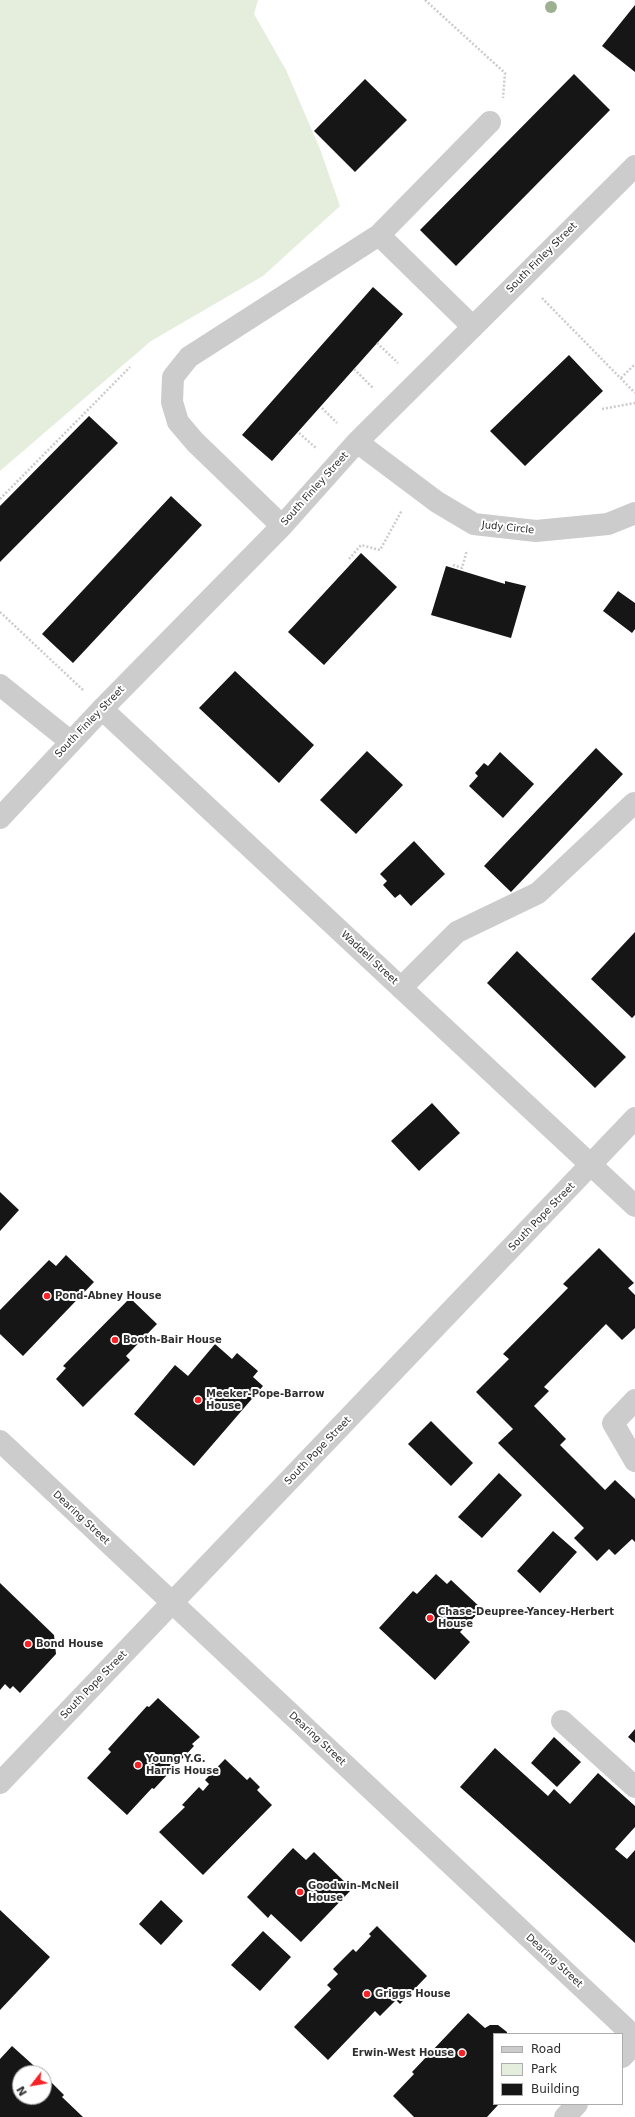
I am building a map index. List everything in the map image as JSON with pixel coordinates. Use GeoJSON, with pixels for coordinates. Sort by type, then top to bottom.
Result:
{"type":"FeatureCollection","features":[{"type":"Feature","properties":{"kind":"street"},"geometry":{"type":"LineString","coordinates":[[282,526],[195,442],[178,422],[172,402],[173,377],[189,357],[379,235],[490,122]]}},
{"type":"Feature","properties":{"kind":"street","name":"South Finley Street"},"geometry":{"type":"LineString","coordinates":[[0,818],[102,709],[282,526],[349,435],[473,327],[635,166]]}},
{"type":"Feature","properties":{"kind":"street"},"geometry":{"type":"LineString","coordinates":[[379,235],[473,327]]}},
{"type":"Feature","properties":{"kind":"street","name":"Judy Circle"},"geometry":{"type":"LineString","coordinates":[[349,435],[436,502],[474,524],[536,531],[608,524],[635,513]]}},
{"type":"Feature","properties":{"kind":"street"},"geometry":{"type":"LineString","coordinates":[[0,685],[71,742]]}},
{"type":"Feature","properties":{"kind":"street","name":"Waddell Street"},"geometry":{"type":"LineString","coordinates":[[102,709],[590,1166],[635,1206]]}},
{"type":"Feature","properties":{"kind":"street"},"geometry":{"type":"LineString","coordinates":[[401,988],[457,932],[538,893],[634,803],[635,804]]}},
{"type":"Feature","properties":{"kind":"street","name":"South Pope Street"},"geometry":{"type":"LineString","coordinates":[[0,1783],[635,1118]]}},
{"type":"Feature","properties":{"kind":"street"},"geometry":{"type":"LineString","coordinates":[[635,1400],[613,1423],[635,1461]]}},
{"type":"Feature","properties":{"kind":"street","name":"Dearing Street"},"geometry":{"type":"LineString","coordinates":[[0,1441],[635,2037]]}},
{"type":"Feature","properties":{"kind":"street"},"geometry":{"type":"LineString","coordinates":[[562,1720],[635,1787]]}},
{"type":"Feature","properties":{"kind":"street"},"geometry":{"type":"LineString","coordinates":[[623,2056],[635,2044]]}},
{"type":"Feature","properties":{"kind":"street"},"geometry":{"type":"LineString","coordinates":[[564,2117],[576,2105]]}},
{"type":"Feature","properties":{"kind":"path"},"geometry":{"type":"LineString","coordinates":[[425,0],[505,73],[503,105],[485,118],[490,122]]}},
{"type":"Feature","properties":{"kind":"path"},"geometry":{"type":"LineString","coordinates":[[537,293],[635,393]]}},
{"type":"Feature","properties":{"kind":"path"},"geometry":{"type":"LineString","coordinates":[[377,343],[401,366]]}},
{"type":"Feature","properties":{"kind":"path"},"geometry":{"type":"LineString","coordinates":[[621,378],[635,364]]}},
{"type":"Feature","properties":{"kind":"path"},"geometry":{"type":"LineString","coordinates":[[0,499],[130,367]]}},
{"type":"Feature","properties":{"kind":"path"},"geometry":{"type":"LineString","coordinates":[[354,369],[376,392]]}},
{"type":"Feature","properties":{"kind":"path"},"geometry":{"type":"LineString","coordinates":[[602,409],[635,403]]}},
{"type":"Feature","properties":{"kind":"path"},"geometry":{"type":"LineString","coordinates":[[322,408],[349,435]]}},
{"type":"Feature","properties":{"kind":"path"},"geometry":{"type":"LineString","coordinates":[[299,433],[319,451]]}},
{"type":"Feature","properties":{"kind":"path"},"geometry":{"type":"LineString","coordinates":[[348,559],[361,546],[380,550],[405,505]]}},
{"type":"Feature","properties":{"kind":"path"},"geometry":{"type":"LineString","coordinates":[[453,566],[462,568],[468,546]]}},
{"type":"Feature","properties":{"kind":"path"},"geometry":{"type":"LineString","coordinates":[[0,612],[87,693]]}},
{"type":"Feature","properties":{"kind":"green space"},"geometry":{"type":"Polygon","coordinates":[[[0,0],[258,0],[254,14],[286,70],[320,149],[340,206],[263,276],[151,341],[0,471],[0,0]]]}},
{"type":"Feature","properties":{"kind":"building"},"geometry":{"type":"Polygon","coordinates":[[[635,5],[635,72],[602,46],[635,5]]]}},
{"type":"Feature","properties":{"kind":"building"},"geometry":{"type":"Polygon","coordinates":[[[574,74],[610,110],[456,266],[420,230],[574,74]]]}},
{"type":"Feature","properties":{"kind":"building"},"geometry":{"type":"Polygon","coordinates":[[[365,79],[407,120],[355,172],[314,131],[365,79]]]}},
{"type":"Feature","properties":{"kind":"building"},"geometry":{"type":"Polygon","coordinates":[[[373,287],[403,314],[272,461],[242,435],[373,287]]]}},
{"type":"Feature","properties":{"kind":"building"},"geometry":{"type":"Polygon","coordinates":[[[569,355],[603,391],[525,466],[490,431],[569,355]]]}},
{"type":"Feature","properties":{"kind":"building"},"geometry":{"type":"Polygon","coordinates":[[[89,416],[118,443],[0,562],[0,506],[89,416]]]}},
{"type":"Feature","properties":{"kind":"building"},"geometry":{"type":"Polygon","coordinates":[[[171,496],[202,525],[73,663],[42,634],[171,496]]]}},
{"type":"Feature","properties":{"kind":"building"},"geometry":{"type":"Polygon","coordinates":[[[361,553],[397,587],[324,665],[288,632],[361,553]]]}},
{"type":"Feature","properties":{"kind":"building"},"geometry":{"type":"Polygon","coordinates":[[[446,566],[505,584],[505,581],[526,586],[511,638],[431,615],[446,566]]]}},
{"type":"Feature","properties":{"kind":"building"},"geometry":{"type":"Polygon","coordinates":[[[618,591],[635,603],[635,629],[632,633],[603,611],[618,591]]]}},
{"type":"Feature","properties":{"kind":"building"},"geometry":{"type":"Polygon","coordinates":[[[235,671],[314,745],[279,783],[199,708],[235,671]]]}},
{"type":"Feature","properties":{"kind":"building"},"geometry":{"type":"Polygon","coordinates":[[[596,748],[623,774],[511,892],[484,866],[596,748]]]}},
{"type":"Feature","properties":{"kind":"building"},"geometry":{"type":"Polygon","coordinates":[[[367,751],[403,785],[356,834],[320,800],[367,751]]]}},
{"type":"Feature","properties":{"kind":"building"},"geometry":{"type":"Polygon","coordinates":[[[500,752],[534,784],[503,818],[469,786],[478,776],[475,773],[484,763],[488,766],[500,752]]]}},
{"type":"Feature","properties":{"kind":"building"},"geometry":{"type":"Polygon","coordinates":[[[414,841],[445,874],[411,906],[400,894],[395,898],[383,885],[387,881],[380,874],[414,841]]]}},
{"type":"Feature","properties":{"kind":"building"},"geometry":{"type":"Polygon","coordinates":[[[635,932],[635,1015],[632,1018],[591,979],[635,932]]]}},
{"type":"Feature","properties":{"kind":"building"},"geometry":{"type":"Polygon","coordinates":[[[517,951],[626,1057],[595,1088],[487,983],[517,951]]]}},
{"type":"Feature","properties":{"kind":"building"},"geometry":{"type":"Polygon","coordinates":[[[432,1103],[460,1133],[419,1171],[391,1141],[432,1103]]]}},
{"type":"Feature","properties":{"kind":"building"},"geometry":{"type":"Polygon","coordinates":[[[0,1192],[19,1210],[0,1231],[0,1192]]]}},
{"type":"Feature","properties":{"kind":"building"},"geometry":{"type":"Polygon","coordinates":[[[599,1248],[634,1283],[628,1288],[635,1295],[635,1328],[622,1340],[606,1324],[544,1387],[549,1391],[534,1406],[566,1439],[560,1445],[605,1490],[615,1480],[635,1499],[635,1542],[632,1539],[615,1555],[609,1549],[597,1561],[574,1538],[584,1528],[498,1443],[513,1429],[476,1392],[509,1359],[503,1354],[568,1288],[563,1284],[599,1248]]]}},
{"type":"Feature","properties":{"kind":"building","name":"Pond-Abney House"},"geometry":{"type":"Polygon","coordinates":[[[66,1255],[94,1282],[23,1356],[0,1334],[0,1310],[49,1260],[56,1266],[66,1255]]]}},
{"type":"Feature","properties":{"kind":"building","name":"Booth-Bair House"},"geometry":{"type":"Polygon","coordinates":[[[130,1298],[157,1324],[126,1356],[130,1360],[83,1407],[56,1379],[66,1368],[63,1366],[130,1298]]]}},
{"type":"Feature","properties":{"kind":"building","name":"Meeker-Pope-Barrow House"},"geometry":{"type":"Polygon","coordinates":[[[215,1344],[232,1359],[237,1353],[258,1371],[253,1377],[263,1386],[194,1466],[134,1414],[175,1365],[188,1376],[215,1344]]]}},
{"type":"Feature","properties":{"kind":"building"},"geometry":{"type":"Polygon","coordinates":[[[431,1421],[473,1463],[451,1486],[408,1444],[431,1421]]]}},
{"type":"Feature","properties":{"kind":"building"},"geometry":{"type":"Polygon","coordinates":[[[499,1473],[522,1495],[482,1538],[458,1517],[499,1473]]]}},
{"type":"Feature","properties":{"kind":"building"},"geometry":{"type":"Polygon","coordinates":[[[553,1531],[577,1552],[540,1593],[517,1571],[553,1531]]]}},
{"type":"Feature","properties":{"kind":"building","name":"Chase-Deupree-Yancey-Herbert House"},"geometry":{"type":"Polygon","coordinates":[[[436,1574],[447,1584],[451,1580],[482,1609],[460,1632],[470,1642],[435,1680],[379,1628],[413,1591],[417,1594],[436,1574]]]}},
{"type":"Feature","properties":{"kind":"building","name":"Bond House"},"geometry":{"type":"Polygon","coordinates":[[[0,1583],[54,1635],[56,1654],[20,1693],[13,1686],[10,1689],[5,1684],[0,1690],[0,1583]]]}},
{"type":"Feature","properties":{"kind":"building","name":"Young Y.G. Harris House"},"geometry":{"type":"Polygon","coordinates":[[[158,1698],[200,1737],[192,1744],[194,1746],[154,1789],[152,1788],[127,1815],[87,1778],[111,1752],[108,1749],[147,1706],[149,1707],[158,1698]]]}},
{"type":"Feature","properties":{"kind":"building"},"geometry":{"type":"Polygon","coordinates":[[[635,1729],[635,1743],[628,1737],[635,1729]]]}},
{"type":"Feature","properties":{"kind":"building"},"geometry":{"type":"Polygon","coordinates":[[[554,1737],[581,1762],[557,1787],[531,1763],[554,1737]]]}},
{"type":"Feature","properties":{"kind":"building"},"geometry":{"type":"Polygon","coordinates":[[[495,1748],[548,1796],[554,1789],[570,1804],[598,1773],[635,1806],[635,1827],[615,1849],[627,1859],[635,1850],[635,1943],[460,1787],[495,1748]]]}},
{"type":"Feature","properties":{"kind":"building"},"geometry":{"type":"Polygon","coordinates":[[[225,1759],[247,1780],[250,1777],[260,1787],[257,1790],[272,1805],[203,1875],[159,1832],[185,1807],[182,1805],[199,1787],[203,1791],[209,1784],[205,1780],[225,1759]]]}},
{"type":"Feature","properties":{"kind":"building","name":"Goodwin-McNeil House"},"geometry":{"type":"Polygon","coordinates":[[[293,1848],[306,1860],[314,1852],[352,1889],[301,1942],[271,1914],[268,1918],[247,1897],[293,1848]]]}},
{"type":"Feature","properties":{"kind":"building"},"geometry":{"type":"Polygon","coordinates":[[[161,1900],[183,1921],[161,1945],[139,1924],[161,1900]]]}},
{"type":"Feature","properties":{"kind":"building"},"geometry":{"type":"Polygon","coordinates":[[[0,1910],[50,1957],[0,2010],[0,1910]]]}},
{"type":"Feature","properties":{"kind":"building","name":"Griggs House"},"geometry":{"type":"Polygon","coordinates":[[[377,1926],[427,1976],[400,2004],[396,2000],[380,2016],[375,2011],[328,2060],[294,2027],[331,1989],[327,1985],[338,1974],[333,1969],[353,1949],[356,1952],[371,1936],[369,1934],[377,1926]]]}},
{"type":"Feature","properties":{"kind":"building"},"geometry":{"type":"Polygon","coordinates":[[[263,1931],[291,1957],[260,1991],[231,1965],[263,1931]]]}},
{"type":"Feature","properties":{"kind":"building","name":"Erwin-West House"},"geometry":{"type":"Polygon","coordinates":[[[468,2013],[485,2028],[490,2025],[498,2025],[507,2032],[493,2033],[493,2105],[498,2105],[487,2117],[414,2117],[393,2096],[414,2074],[412,2072],[468,2013]]]}},
{"type":"Feature","properties":{"kind":"building"},"geometry":{"type":"Polygon","coordinates":[[[12,2046],[33,2065],[12,2065],[12,2105],[52,2105],[52,2083],[64,2095],[62,2097],[83,2117],[0,2117],[0,2059],[12,2046]]]}},
{"type":"Feature","properties":{"kind":"place","name":"Pond-Abney House"},"geometry":{"type":"Point","coordinates":[47,1296]}},
{"type":"Feature","properties":{"kind":"place","name":"Booth-Bair House"},"geometry":{"type":"Point","coordinates":[115,1340]}},
{"type":"Feature","properties":{"kind":"place","name":"Meeker-Pope-Barrow House"},"geometry":{"type":"Point","coordinates":[198,1400]}},
{"type":"Feature","properties":{"kind":"place","name":"Chase-Deupree-Yancey-Herbert House"},"geometry":{"type":"Point","coordinates":[430,1618]}},
{"type":"Feature","properties":{"kind":"place","name":"Bond House"},"geometry":{"type":"Point","coordinates":[28,1644]}},
{"type":"Feature","properties":{"kind":"place","name":"Young Y.G. Harris House"},"geometry":{"type":"Point","coordinates":[138,1765]}},
{"type":"Feature","properties":{"kind":"place","name":"Goodwin-McNeil House"},"geometry":{"type":"Point","coordinates":[300,1892]}},
{"type":"Feature","properties":{"kind":"place","name":"Griggs House"},"geometry":{"type":"Point","coordinates":[367,1994]}},
{"type":"Feature","properties":{"kind":"place","name":"Erwin-West House"},"geometry":{"type":"Point","coordinates":[462,2053]}}]}
